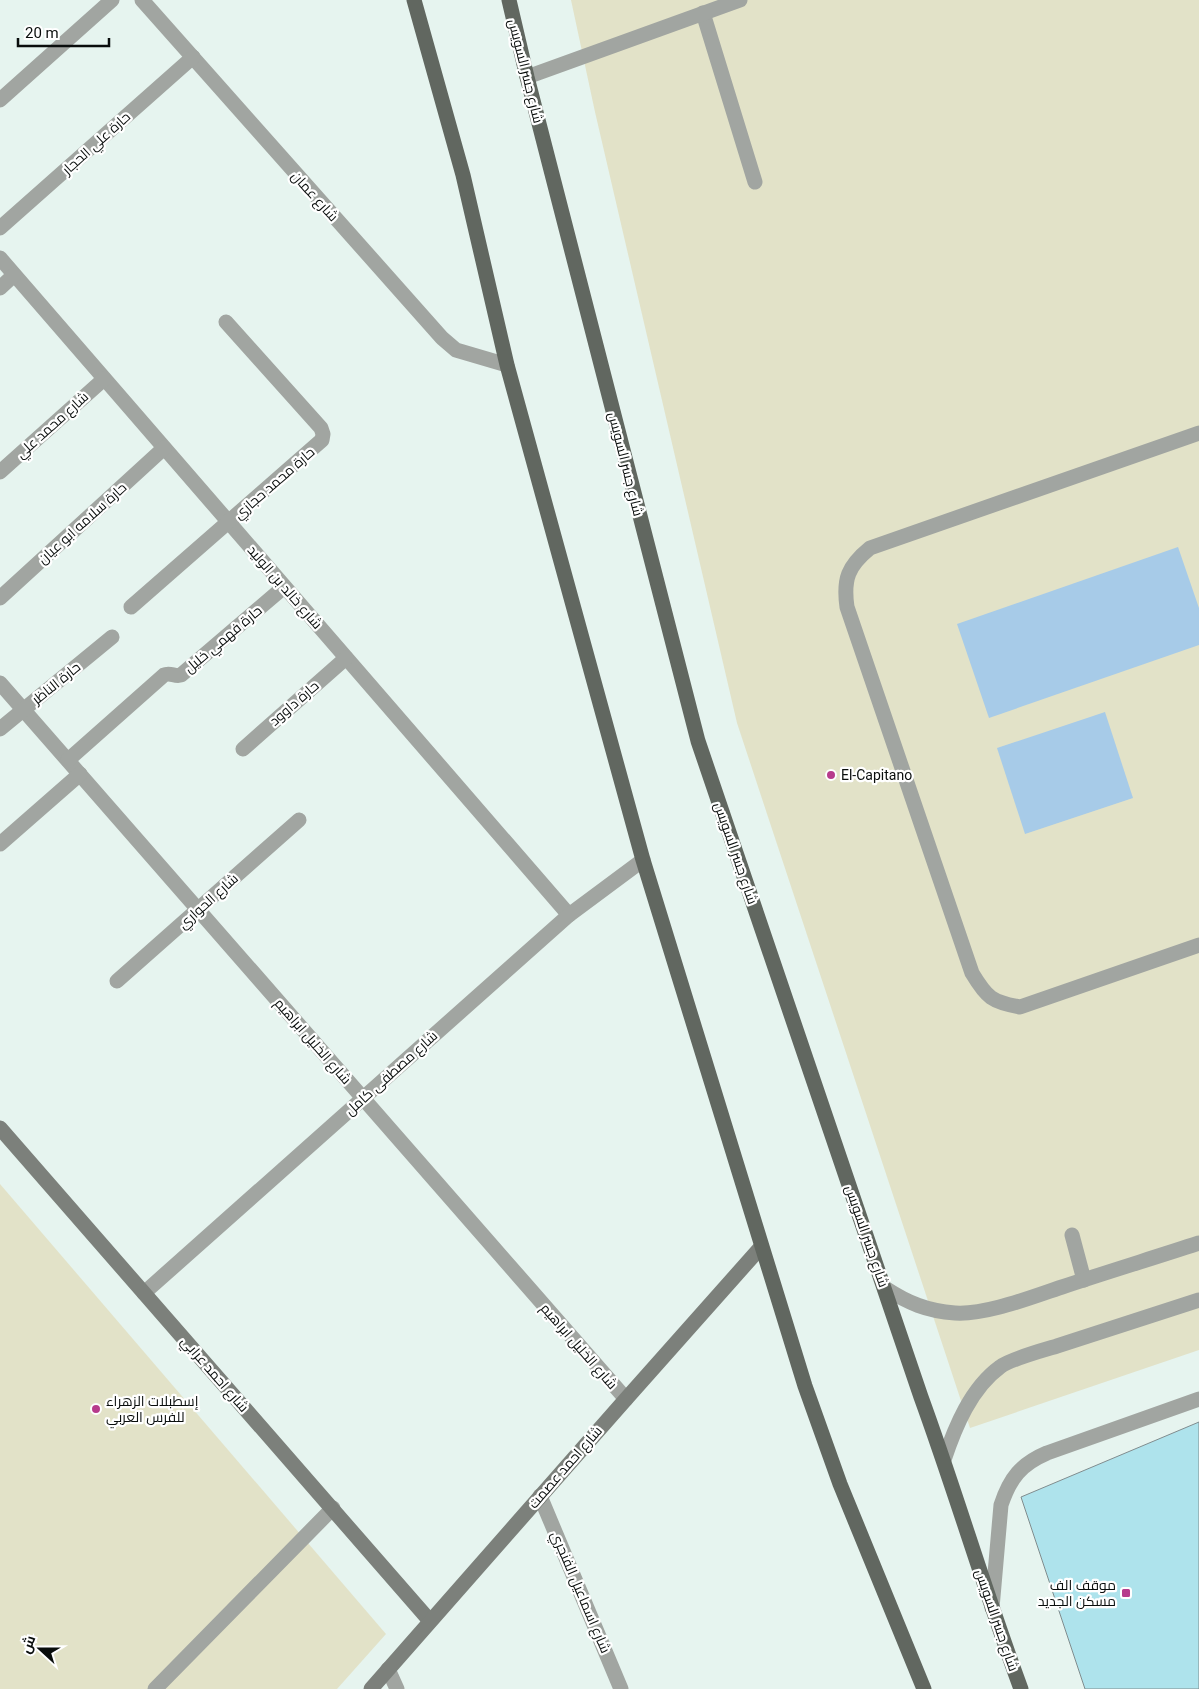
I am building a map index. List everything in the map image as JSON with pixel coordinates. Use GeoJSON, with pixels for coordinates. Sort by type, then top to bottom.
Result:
{"type":"FeatureCollection","features":[{"type":"Feature","properties":{"kind":"main road"},"geometry":{"type":"LineString","coordinates":[[414,0],[463,175],[506,364],[643,860],[805,1386],[840,1484],[924,1689]]}},
{"type":"Feature","properties":{"kind":"main road","name":"شارع جسر السويس"},"geometry":{"type":"LineString","coordinates":[[509,0],[698,741],[944,1460],[992,1610],[1021,1689]]}},
{"type":"Feature","properties":{"kind":"street"},"geometry":{"type":"LineString","coordinates":[[0,100],[112,0]]}},
{"type":"Feature","properties":{"kind":"street","name":"شارع عمان"},"geometry":{"type":"LineString","coordinates":[[142,0],[442,338],[456,350],[506,364]]}},
{"type":"Feature","properties":{"kind":"street"},"geometry":{"type":"LineString","coordinates":[[527,76],[740,0]]}},
{"type":"Feature","properties":{"kind":"street"},"geometry":{"type":"LineString","coordinates":[[703,13],[755,182]]}},
{"type":"Feature","properties":{"kind":"street","name":"حارة علي الحجار"},"geometry":{"type":"LineString","coordinates":[[0,228],[192,57]]}},
{"type":"Feature","properties":{"kind":"street","name":"شارع خالد بن الوليد"},"geometry":{"type":"LineString","coordinates":[[0,258],[569,915]]}},
{"type":"Feature","properties":{"kind":"street"},"geometry":{"type":"LineString","coordinates":[[0,288],[14,275]]}},
{"type":"Feature","properties":{"kind":"street","name":"حارة محمد حجازي"},"geometry":{"type":"LineString","coordinates":[[131,607],[322,440],[321,428],[226,322]]}},
{"type":"Feature","properties":{"kind":"street","name":"شارع محمد علي"},"geometry":{"type":"LineString","coordinates":[[0,472],[104,379]]}},
{"type":"Feature","properties":{"kind":"street"},"geometry":{"type":"LineString","coordinates":[[1199,433],[870,548],[857,558],[848,574],[845,591],[847,608],[972,973],[983,991],[1000,1003],[1020,1007],[1199,945]]}},
{"type":"Feature","properties":{"kind":"street","name":"حارة سلامه ابو عيان"},"geometry":{"type":"LineString","coordinates":[[0,598],[164,448]]}},
{"type":"Feature","properties":{"kind":"street","name":"حارة فهمي خليل"},"geometry":{"type":"LineString","coordinates":[[68,760],[164,675],[181,675],[284,587]]}},
{"type":"Feature","properties":{"kind":"street","name":"حارة الناظر"},"geometry":{"type":"LineString","coordinates":[[0,729],[112,637]]}},
{"type":"Feature","properties":{"kind":"street","name":"حارة داوود"},"geometry":{"type":"LineString","coordinates":[[243,749],[346,658]]}},
{"type":"Feature","properties":{"kind":"street","name":"شارع الخليل ابراهيم"},"geometry":{"type":"LineString","coordinates":[[0,683],[626,1399]]}},
{"type":"Feature","properties":{"kind":"street"},"geometry":{"type":"LineString","coordinates":[[0,844],[80,774]]}},
{"type":"Feature","properties":{"kind":"street","name":"شارع الحواري"},"geometry":{"type":"LineString","coordinates":[[117,981],[299,820]]}},
{"type":"Feature","properties":{"kind":"street","name":"شارع مصطفى كامل"},"geometry":{"type":"LineString","coordinates":[[144,1293],[569,915],[643,860]]}},
{"type":"Feature","properties":{"kind":"street","name":"شارع احمد عرابي"},"geometry":{"type":"LineString","coordinates":[[0,1128],[430,1621]]}},
{"type":"Feature","properties":{"kind":"street"},"geometry":{"type":"LineString","coordinates":[[1072,1235],[1084,1280]]}},
{"type":"Feature","properties":{"kind":"street"},"geometry":{"type":"LineString","coordinates":[[885,1288],[907,1302],[931,1310],[957,1313],[983,1310],[1017,1302],[1199,1243]]}},
{"type":"Feature","properties":{"kind":"street","name":"شارع احمد عصمت"},"geometry":{"type":"LineString","coordinates":[[371,1689],[761,1247]]}},
{"type":"Feature","properties":{"kind":"street"},"geometry":{"type":"LineString","coordinates":[[944,1460],[953,1434],[965,1409],[981,1386],[1001,1366],[1199,1300]]}},
{"type":"Feature","properties":{"kind":"street"},"geometry":{"type":"LineString","coordinates":[[992,1610],[1001,1505],[1005,1491],[1012,1478],[1034,1459],[1047,1453],[1199,1399]]}},
{"type":"Feature","properties":{"kind":"street","name":"شارع اسماعيل الفنجري"},"geometry":{"type":"LineString","coordinates":[[540,1496],[621,1689]]}},
{"type":"Feature","properties":{"kind":"street"},"geometry":{"type":"LineString","coordinates":[[155,1689],[333,1508]]}},
{"type":"Feature","properties":{"kind":"street"},"geometry":{"type":"LineString","coordinates":[[388,1669],[397,1689]]}},
{"type":"Feature","properties":{"kind":"green space"},"geometry":{"type":"Polygon","coordinates":[[[571,0],[1199,0],[1199,1350],[970,1428],[737,723],[595,112],[571,0]]]}},
{"type":"Feature","properties":{"kind":"green space","name":"إسطبلات الزهراء للفرس العربي"},"geometry":{"type":"Polygon","coordinates":[[[0,1184],[386,1634],[337,1689],[0,1689],[0,1184]]]}},
{"type":"Feature","properties":{"kind":"water"},"geometry":{"type":"Polygon","coordinates":[[[1178,547],[1199,608],[1199,645],[989,718],[957,624],[1178,547]]]}},
{"type":"Feature","properties":{"kind":"water"},"geometry":{"type":"Polygon","coordinates":[[[1105,712],[1133,798],[1025,834],[997,748],[1105,712]]]}},
{"type":"Feature","properties":{"kind":"building","name":"موقف الف مسكن الجديد"},"geometry":{"type":"Polygon","coordinates":[[[1199,1422],[1199,1689],[1085,1689],[1021,1497],[1199,1422]]]}},
{"type":"Feature","properties":{"kind":"place","name":"El-Capitano"},"geometry":{"type":"Point","coordinates":[831,775]}},
{"type":"Feature","properties":{"kind":"place","name":"إسطبلات الزهراء للفرس العربي"},"geometry":{"type":"Point","coordinates":[96,1409]}},
{"type":"Feature","properties":{"kind":"place","name":"موقف الف مسكن الجديد"},"geometry":{"type":"Point","coordinates":[1126,1593]}}]}
